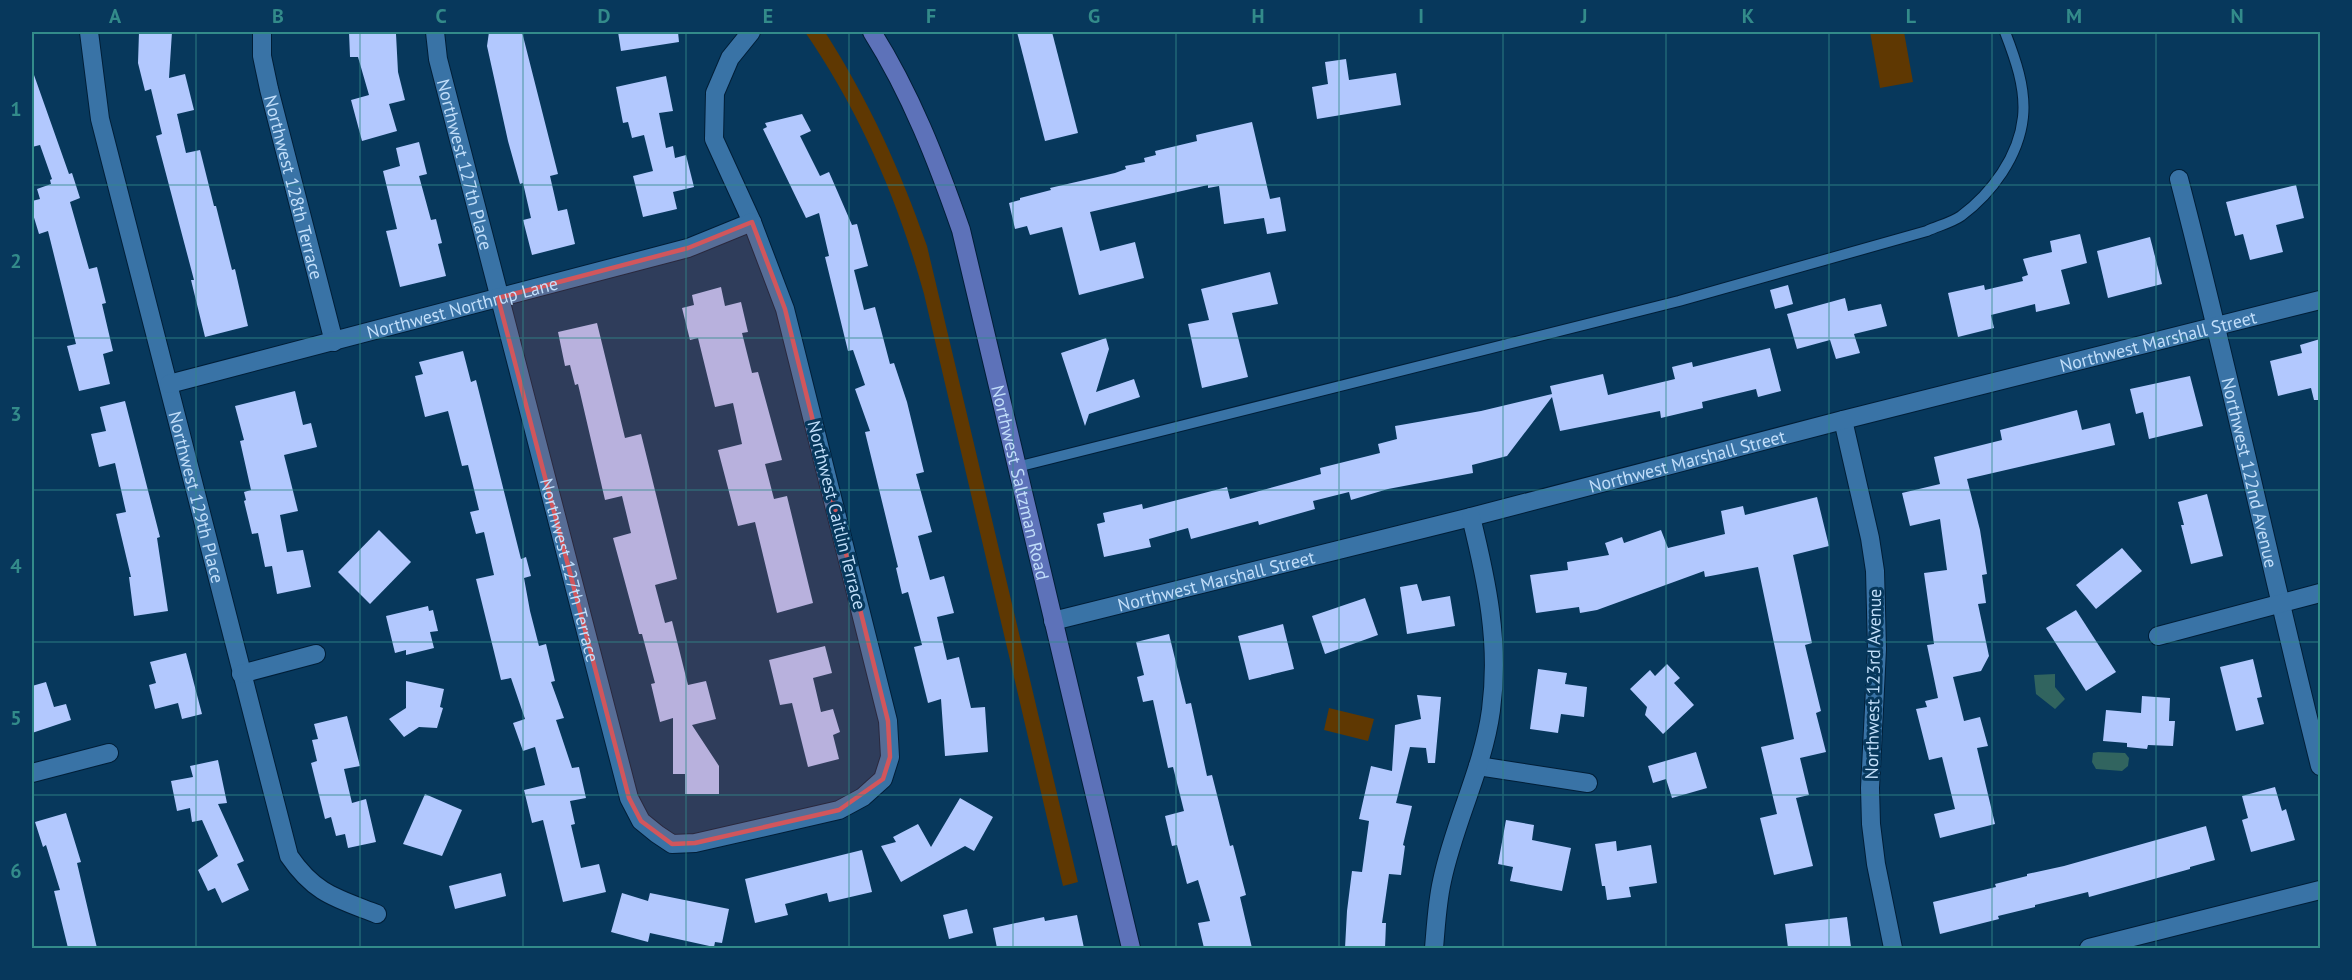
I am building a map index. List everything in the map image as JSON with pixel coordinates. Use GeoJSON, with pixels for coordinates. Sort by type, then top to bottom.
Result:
{"type":"FeatureCollection","features":[{"type":"Feature","properties":{"kind":"main road","name":"Northwest Saltzman Road"},"geometry":{"type":"LineString","coordinates":[[872,32],[906,91],[925,132],[961,230],[1131,948]]}},
{"type":"Feature","properties":{"kind":"street","name":"Northwest 129th Place"},"geometry":{"type":"LineString","coordinates":[[89,32],[100,119],[289,856],[303,877],[321,890],[377,914]]}},
{"type":"Feature","properties":{"kind":"street","name":"Northwest 128th Terrace"},"geometry":{"type":"LineString","coordinates":[[262,32],[262,56],[269,88],[334,342]]}},
{"type":"Feature","properties":{"kind":"street","name":"Northwest 127th Place"},"geometry":{"type":"LineString","coordinates":[[435,32],[438,59],[498,298]]}},
{"type":"Feature","properties":{"kind":"street","name":"Northwest Caitlin Terrace"},"geometry":{"type":"LineString","coordinates":[[657,834],[672,844],[695,843],[839,810],[864,797],[883,779],[890,757],[888,721],[785,309],[752,222],[714,139],[715,93],[730,58],[751,32]]}},
{"type":"Feature","properties":{"kind":"street","name":"Northwest 122nd Avenue"},"geometry":{"type":"LineString","coordinates":[[2179,179],[2218,327],[2280,603],[2320,766]]}},
{"type":"Feature","properties":{"kind":"street","name":"Northwest Northrup Lane"},"geometry":{"type":"LineString","coordinates":[[169,384],[688,248],[752,222]]}},
{"type":"Feature","properties":{"kind":"street","name":"Northwest 127th Terrace"},"geometry":{"type":"LineString","coordinates":[[498,298],[629,798],[641,821],[657,834]]}},
{"type":"Feature","properties":{"kind":"street","name":"Northwest Marshall Street"},"geometry":{"type":"LineString","coordinates":[[1053,621],[1471,517],[1843,420],[2320,300]]}},
{"type":"Feature","properties":{"kind":"street","name":"Northwest 123rd Avenue"},"geometry":{"type":"LineString","coordinates":[[1843,420],[1870,538],[1875,571],[1877,649],[1870,788],[1871,824],[1876,864],[1893,948]]}},
{"type":"Feature","properties":{"kind":"street"},"geometry":{"type":"LineString","coordinates":[[1434,948],[1442,880],[1478,766],[1491,712],[1495,666],[1488,585],[1471,517]]}},
{"type":"Feature","properties":{"kind":"street"},"geometry":{"type":"LineString","coordinates":[[2158,636],[2320,593]]}},
{"type":"Feature","properties":{"kind":"street"},"geometry":{"type":"LineString","coordinates":[[241,674],[316,654]]}},
{"type":"Feature","properties":{"kind":"street"},"geometry":{"type":"LineString","coordinates":[[32,773],[109,753]]}},
{"type":"Feature","properties":{"kind":"street"},"geometry":{"type":"LineString","coordinates":[[1478,766],[1588,783]]}},
{"type":"Feature","properties":{"kind":"street"},"geometry":{"type":"LineString","coordinates":[[2089,948],[2320,890]]}},
{"type":"Feature","properties":{"kind":"lane"},"geometry":{"type":"LineString","coordinates":[[1017,467],[1679,301],[1927,231],[1959,217],[1983,196],[2003,172],[2019,140],[2024,115],[2021,83],[2005,32]]}},
{"type":"Feature","properties":{"kind":"highlighted area"},"geometry":{"type":"Polygon","coordinates":[[[752,222],[785,309],[888,721],[890,757],[883,779],[839,810],[695,843],[672,844],[641,821],[629,798],[498,298],[688,248],[752,222]]]}},
{"type":"Feature","properties":{"kind":"shaded area"},"geometry":{"type":"Polygon","coordinates":[[[805,32],[825,32],[856,84],[906,190],[927,246],[1078,882],[1063,886],[914,259],[889,191],[860,125],[825,62],[805,32]]]}},
{"type":"Feature","properties":{"kind":"shaded area"},"geometry":{"type":"Polygon","coordinates":[[[1870,32],[1904,32],[1913,82],[1880,88],[1870,32]]]}},
{"type":"Feature","properties":{"kind":"shaded area"},"geometry":{"type":"Polygon","coordinates":[[[2055,674],[2055,687],[2065,699],[2055,709],[2036,694],[2034,675],[2055,674]]]}},
{"type":"Feature","properties":{"kind":"shaded area"},"geometry":{"type":"Polygon","coordinates":[[[1329,708],[1374,719],[1368,741],[1324,730],[1329,708]]]}},
{"type":"Feature","properties":{"kind":"shaded area"},"geometry":{"type":"Polygon","coordinates":[[[2093,753],[2125,753],[2129,758],[2128,766],[2122,771],[2096,769],[2092,762],[2093,753]]]}},
{"type":"Feature","properties":{"kind":"building"},"geometry":{"type":"Polygon","coordinates":[[[139,32],[172,32],[169,78],[185,74],[194,110],[177,114],[186,153],[200,150],[232,270],[235,269],[248,326],[205,337],[191,280],[194,280],[156,136],[162,134],[151,89],[145,91],[138,63],[139,32]]]}},
{"type":"Feature","properties":{"kind":"building"},"geometry":{"type":"Polygon","coordinates":[[[349,32],[396,34],[398,72],[405,100],[389,104],[397,131],[362,141],[351,100],[369,95],[358,57],[350,57],[349,32]]]}},
{"type":"Feature","properties":{"kind":"building"},"geometry":{"type":"Polygon","coordinates":[[[489,32],[522,32],[558,174],[550,176],[558,211],[567,209],[575,244],[532,255],[523,220],[531,218],[523,183],[520,184],[508,141],[487,46],[489,32]]]}},
{"type":"Feature","properties":{"kind":"building"},"geometry":{"type":"Polygon","coordinates":[[[618,32],[678,32],[679,42],[621,51],[618,32]]]}},
{"type":"Feature","properties":{"kind":"building"},"geometry":{"type":"Polygon","coordinates":[[[1017,32],[1052,32],[1078,133],[1045,141],[1017,32]]]}},
{"type":"Feature","properties":{"kind":"building"},"geometry":{"type":"Polygon","coordinates":[[[1346,59],[1349,80],[1396,73],[1401,105],[1317,119],[1312,87],[1328,84],[1325,62],[1346,59]]]}},
{"type":"Feature","properties":{"kind":"building"},"geometry":{"type":"Polygon","coordinates":[[[32,75],[34,75],[69,174],[72,173],[80,198],[70,202],[89,269],[97,267],[106,303],[102,304],[113,351],[103,354],[110,384],[79,391],[67,346],[76,344],[48,231],[39,234],[32,211],[32,201],[40,199],[37,189],[51,184],[52,179],[40,145],[32,147],[32,75]]]}},
{"type":"Feature","properties":{"kind":"building"},"geometry":{"type":"Polygon","coordinates":[[[666,76],[673,111],[659,113],[666,148],[673,146],[675,158],[686,155],[694,187],[673,192],[677,209],[643,217],[633,176],[653,171],[644,135],[632,138],[628,122],[623,123],[616,87],[666,76]]]}},
{"type":"Feature","properties":{"kind":"building"},"geometry":{"type":"Polygon","coordinates":[[[802,114],[811,131],[800,136],[820,176],[829,172],[852,225],[857,224],[868,266],[854,270],[864,310],[875,307],[890,364],[894,363],[907,402],[924,472],[916,474],[932,532],[918,536],[930,580],[944,576],[954,613],[937,617],[947,660],[959,657],[971,708],[985,707],[988,752],[945,756],[941,699],[928,703],[914,647],[922,645],[908,592],[902,594],[896,568],[898,567],[865,432],[870,431],[855,389],[865,385],[853,350],[848,351],[825,257],[829,256],[819,213],[806,218],[763,129],[767,127],[765,123],[802,114]]]}},
{"type":"Feature","properties":{"kind":"building"},"geometry":{"type":"Polygon","coordinates":[[[1252,122],[1270,199],[1280,197],[1286,231],[1267,234],[1264,218],[1224,224],[1219,186],[1208,188],[1208,185],[1090,212],[1100,251],[1135,242],[1144,278],[1079,295],[1062,227],[1030,235],[1027,226],[1015,229],[1009,203],[1020,200],[1020,198],[1051,190],[1050,188],[1115,173],[1126,169],[1125,166],[1145,162],[1144,158],[1156,155],[1155,151],[1197,141],[1196,135],[1252,122]]]}},
{"type":"Feature","properties":{"kind":"building"},"geometry":{"type":"Polygon","coordinates":[[[419,142],[427,174],[419,176],[431,220],[436,219],[442,243],[438,244],[446,276],[400,287],[386,231],[397,229],[383,171],[400,166],[396,148],[419,142]]]}},
{"type":"Feature","properties":{"kind":"building"},"geometry":{"type":"Polygon","coordinates":[[[2296,185],[2304,218],[2276,225],[2283,252],[2250,260],[2243,234],[2235,236],[2226,202],[2296,185]]]}},
{"type":"Feature","properties":{"kind":"building"},"geometry":{"type":"Polygon","coordinates":[[[2080,234],[2087,263],[2061,270],[2070,304],[2036,312],[2035,304],[1991,315],[1994,328],[1958,337],[1948,293],[1984,285],[1985,290],[2023,281],[2022,277],[2028,275],[2023,259],[2052,252],[2050,241],[2080,234]]]}},
{"type":"Feature","properties":{"kind":"building"},"geometry":{"type":"Polygon","coordinates":[[[2150,237],[2162,284],[2108,298],[2097,251],[2150,237]]]}},
{"type":"Feature","properties":{"kind":"building"},"geometry":{"type":"Polygon","coordinates":[[[1270,272],[1278,304],[1232,313],[1248,377],[1202,388],[1188,324],[1209,320],[1201,289],[1270,272]]]}},
{"type":"Feature","properties":{"kind":"building"},"geometry":{"type":"Polygon","coordinates":[[[1788,285],[1793,304],[1775,309],[1770,290],[1788,285]]]}},
{"type":"Feature","properties":{"kind":"building"},"geometry":{"type":"Polygon","coordinates":[[[721,287],[725,306],[741,302],[748,332],[742,333],[752,373],[758,372],[782,460],[765,464],[774,499],[787,496],[813,603],[777,613],[755,522],[738,526],[718,450],[742,444],[733,403],[715,407],[698,338],[690,340],[682,308],[694,305],[692,295],[721,287]]]}},
{"type":"Feature","properties":{"kind":"building"},"geometry":{"type":"Polygon","coordinates":[[[1845,298],[1848,311],[1881,304],[1887,326],[1854,334],[1860,353],[1836,359],[1830,340],[1797,349],[1787,314],[1845,298]]]}},
{"type":"Feature","properties":{"kind":"building"},"geometry":{"type":"Polygon","coordinates":[[[597,323],[625,438],[641,434],[677,579],[655,585],[665,623],[672,621],[688,685],[706,681],[716,719],[692,725],[719,766],[719,794],[685,794],[685,774],[673,774],[673,718],[660,722],[651,684],[655,683],[613,538],[631,533],[622,496],[605,500],[578,384],[575,385],[570,365],[565,366],[558,332],[597,323]]]}},
{"type":"Feature","properties":{"kind":"building"},"geometry":{"type":"Polygon","coordinates":[[[1106,338],[1109,349],[1096,392],[1134,379],[1140,397],[1089,414],[1085,426],[1061,353],[1106,338]]]}},
{"type":"Feature","properties":{"kind":"building"},"geometry":{"type":"Polygon","coordinates":[[[2320,339],[2320,400],[2314,400],[2311,388],[2278,396],[2270,361],[2302,353],[2300,345],[2320,339]]]}},
{"type":"Feature","properties":{"kind":"building"},"geometry":{"type":"Polygon","coordinates":[[[1770,348],[1781,391],[1758,397],[1756,389],[1702,402],[1703,408],[1661,418],[1660,411],[1560,431],[1552,397],[1507,456],[1472,465],[1473,473],[1388,489],[1351,500],[1349,492],[1313,501],[1315,509],[1259,525],[1258,521],[1191,539],[1188,528],[1149,539],[1151,547],[1104,557],[1097,524],[1105,522],[1103,513],[1142,504],[1143,509],[1227,487],[1230,499],[1321,474],[1320,468],[1380,453],[1378,444],[1397,439],[1395,426],[1481,411],[1552,394],[1550,386],[1603,374],[1608,395],[1675,379],[1672,367],[1692,362],[1693,367],[1770,348]]]}},
{"type":"Feature","properties":{"kind":"building"},"geometry":{"type":"Polygon","coordinates":[[[463,351],[471,382],[476,380],[521,559],[526,557],[531,576],[524,578],[530,611],[539,646],[546,644],[555,681],[551,682],[564,718],[556,720],[572,768],[579,767],[586,798],[570,801],[575,824],[571,825],[581,868],[599,864],[606,892],[563,902],[543,820],[532,823],[524,790],[545,785],[535,747],[523,751],[513,723],[525,719],[511,678],[501,680],[476,579],[494,575],[484,532],[476,534],[470,512],[479,510],[468,465],[462,466],[448,411],[425,417],[415,376],[423,374],[419,362],[463,351]]]}},
{"type":"Feature","properties":{"kind":"building"},"geometry":{"type":"Polygon","coordinates":[[[2190,376],[2203,426],[2149,439],[2143,412],[2136,414],[2130,389],[2190,376]]]}},
{"type":"Feature","properties":{"kind":"building"},"geometry":{"type":"Polygon","coordinates":[[[295,391],[303,425],[311,423],[317,447],[284,455],[298,511],[280,515],[287,552],[303,550],[311,587],[277,594],[272,566],[265,567],[258,533],[252,534],[244,501],[246,500],[244,492],[251,490],[240,441],[244,440],[235,406],[295,391]]]}},
{"type":"Feature","properties":{"kind":"building"},"geometry":{"type":"Polygon","coordinates":[[[125,401],[160,537],[157,538],[168,611],[134,616],[129,577],[131,577],[116,514],[126,512],[115,463],[99,467],[91,434],[106,431],[100,407],[125,401]]]}},
{"type":"Feature","properties":{"kind":"building"},"geometry":{"type":"Polygon","coordinates":[[[2077,410],[2082,430],[2110,423],[2115,445],[1967,479],[1980,530],[1987,574],[1982,575],[1986,603],[1978,604],[1989,656],[1981,671],[1953,677],[1964,721],[1980,717],[1988,746],[1977,748],[1995,824],[1940,838],[1934,814],[1955,809],[1942,757],[1929,760],[1916,709],[1927,707],[1925,701],[1938,698],[1927,645],[1934,644],[1924,573],[1947,570],[1940,519],[1910,526],[1902,493],[1940,484],[1934,457],[2002,440],[2000,430],[2077,410]]]}},
{"type":"Feature","properties":{"kind":"building"},"geometry":{"type":"Polygon","coordinates":[[[2207,494],[2223,556],[2191,564],[2178,502],[2207,494]]]}},
{"type":"Feature","properties":{"kind":"building"},"geometry":{"type":"Polygon","coordinates":[[[1817,497],[1829,546],[1793,555],[1812,643],[1805,645],[1821,711],[1816,713],[1826,752],[1800,758],[1809,795],[1796,798],[1813,866],[1774,875],[1760,818],[1777,814],[1761,747],[1794,739],[1758,567],[1705,577],[1704,571],[1597,610],[1580,613],[1579,607],[1536,613],[1530,575],[1568,570],[1567,562],[1609,555],[1605,543],[1622,537],[1624,543],[1661,530],[1668,548],[1725,534],[1721,511],[1743,506],[1745,515],[1817,497]]]}},
{"type":"Feature","properties":{"kind":"building"},"geometry":{"type":"Polygon","coordinates":[[[379,530],[411,562],[370,604],[338,572],[379,530]]]}},
{"type":"Feature","properties":{"kind":"building"},"geometry":{"type":"Polygon","coordinates":[[[2122,548],[2142,571],[2096,609],[2076,585],[2122,548]]]}},
{"type":"Feature","properties":{"kind":"building"},"geometry":{"type":"Polygon","coordinates":[[[1417,584],[1422,601],[1450,596],[1455,626],[1407,634],[1400,587],[1417,584]]]}},
{"type":"Feature","properties":{"kind":"building"},"geometry":{"type":"Polygon","coordinates":[[[1365,598],[1378,635],[1325,654],[1312,616],[1365,598]]]}},
{"type":"Feature","properties":{"kind":"building"},"geometry":{"type":"Polygon","coordinates":[[[428,606],[429,611],[433,610],[438,631],[430,632],[434,648],[406,655],[406,650],[395,653],[386,616],[428,606]]]}},
{"type":"Feature","properties":{"kind":"building"},"geometry":{"type":"Polygon","coordinates":[[[2076,610],[2116,672],[2086,691],[2046,628],[2076,610]]]}},
{"type":"Feature","properties":{"kind":"building"},"geometry":{"type":"Polygon","coordinates":[[[1283,624],[1294,669],[1249,680],[1238,636],[1283,624]]]}},
{"type":"Feature","properties":{"kind":"building"},"geometry":{"type":"Polygon","coordinates":[[[1169,634],[1186,704],[1191,703],[1207,776],[1212,775],[1230,846],[1233,845],[1246,895],[1240,897],[1252,948],[1204,948],[1198,923],[1210,921],[1198,880],[1187,884],[1177,845],[1172,846],[1165,816],[1184,811],[1173,767],[1168,768],[1153,700],[1143,702],[1137,677],[1144,675],[1136,642],[1169,634]]]}},
{"type":"Feature","properties":{"kind":"building"},"geometry":{"type":"Polygon","coordinates":[[[825,646],[832,673],[813,678],[821,712],[833,709],[840,732],[833,735],[839,759],[808,767],[792,703],[780,705],[769,660],[825,646]]]}},
{"type":"Feature","properties":{"kind":"building"},"geometry":{"type":"Polygon","coordinates":[[[186,653],[202,714],[182,719],[178,703],[155,709],[149,685],[156,683],[150,662],[186,653]]]}},
{"type":"Feature","properties":{"kind":"building"},"geometry":{"type":"Polygon","coordinates":[[[2253,659],[2262,697],[2257,698],[2264,724],[2236,731],[2220,667],[2253,659]]]}},
{"type":"Feature","properties":{"kind":"building"},"geometry":{"type":"Polygon","coordinates":[[[1667,664],[1680,678],[1674,683],[1694,705],[1663,734],[1645,715],[1647,707],[1630,689],[1650,670],[1655,676],[1667,664]]]}},
{"type":"Feature","properties":{"kind":"building"},"geometry":{"type":"Polygon","coordinates":[[[1538,669],[1567,673],[1565,684],[1587,687],[1584,717],[1561,714],[1558,733],[1530,729],[1538,669]]]}},
{"type":"Feature","properties":{"kind":"building"},"geometry":{"type":"Polygon","coordinates":[[[406,681],[444,689],[440,707],[443,708],[437,728],[419,727],[404,737],[389,719],[406,708],[406,681]]]}},
{"type":"Feature","properties":{"kind":"building"},"geometry":{"type":"Polygon","coordinates":[[[46,682],[54,707],[66,704],[71,720],[32,733],[32,686],[46,682]]]}},
{"type":"Feature","properties":{"kind":"building"},"geometry":{"type":"Polygon","coordinates":[[[1417,695],[1441,697],[1435,763],[1428,763],[1426,748],[1410,747],[1396,803],[1412,806],[1403,845],[1405,846],[1401,875],[1389,874],[1382,923],[1386,923],[1385,948],[1345,948],[1352,871],[1362,872],[1369,821],[1359,819],[1371,766],[1392,771],[1395,725],[1421,719],[1417,695]]]}},
{"type":"Feature","properties":{"kind":"building"},"geometry":{"type":"Polygon","coordinates":[[[2142,696],[2170,698],[2169,721],[2175,721],[2173,746],[2148,745],[2147,749],[2127,747],[2127,743],[2103,741],[2106,710],[2141,713],[2142,696]]]}},
{"type":"Feature","properties":{"kind":"building"},"geometry":{"type":"Polygon","coordinates":[[[347,716],[360,766],[344,769],[352,803],[366,799],[376,842],[348,848],[345,834],[336,836],[331,817],[325,819],[311,763],[317,761],[312,740],[318,739],[314,724],[347,716]]]}},
{"type":"Feature","properties":{"kind":"building"},"geometry":{"type":"Polygon","coordinates":[[[1696,752],[1707,788],[1672,798],[1666,779],[1653,783],[1648,766],[1696,752]]]}},
{"type":"Feature","properties":{"kind":"building"},"geometry":{"type":"Polygon","coordinates":[[[218,760],[227,803],[218,804],[244,861],[237,864],[249,890],[222,903],[215,888],[208,891],[198,870],[218,856],[202,820],[192,822],[190,808],[177,811],[171,781],[193,777],[190,766],[218,760]]]}},
{"type":"Feature","properties":{"kind":"building"},"geometry":{"type":"Polygon","coordinates":[[[2275,787],[2282,811],[2286,809],[2295,840],[2251,852],[2242,820],[2248,818],[2242,796],[2275,787]]]}},
{"type":"Feature","properties":{"kind":"building"},"geometry":{"type":"Polygon","coordinates":[[[425,794],[462,810],[442,856],[403,844],[425,794]]]}},
{"type":"Feature","properties":{"kind":"building"},"geometry":{"type":"Polygon","coordinates":[[[960,798],[993,817],[974,851],[965,846],[901,882],[881,846],[896,842],[893,837],[918,824],[931,847],[960,798]]]}},
{"type":"Feature","properties":{"kind":"building"},"geometry":{"type":"Polygon","coordinates":[[[66,813],[81,862],[77,863],[97,948],[68,948],[54,891],[60,890],[46,845],[43,847],[35,822],[66,813]]]}},
{"type":"Feature","properties":{"kind":"building"},"geometry":{"type":"Polygon","coordinates":[[[1506,820],[1534,825],[1532,840],[1571,848],[1562,891],[1510,881],[1513,867],[1498,864],[1506,820]]]}},
{"type":"Feature","properties":{"kind":"building"},"geometry":{"type":"Polygon","coordinates":[[[2206,826],[2215,860],[2089,897],[2088,892],[2035,905],[2035,907],[1998,916],[1999,919],[1940,934],[1933,902],[1996,887],[1995,884],[2027,876],[2027,874],[2064,866],[2206,826]]]}},
{"type":"Feature","properties":{"kind":"building"},"geometry":{"type":"Polygon","coordinates":[[[1616,841],[1617,851],[1651,845],[1657,883],[1629,887],[1631,897],[1607,900],[1605,886],[1602,886],[1595,844],[1616,841]]]}},
{"type":"Feature","properties":{"kind":"building"},"geometry":{"type":"Polygon","coordinates":[[[862,850],[872,892],[829,902],[827,893],[785,904],[788,915],[755,923],[745,879],[862,850]]]}},
{"type":"Feature","properties":{"kind":"building"},"geometry":{"type":"Polygon","coordinates":[[[501,873],[506,896],[455,909],[449,886],[501,873]]]}},
{"type":"Feature","properties":{"kind":"building"},"geometry":{"type":"Polygon","coordinates":[[[622,893],[648,901],[650,893],[729,909],[722,943],[715,942],[714,947],[650,933],[648,942],[611,932],[622,893]]]}},
{"type":"Feature","properties":{"kind":"building"},"geometry":{"type":"Polygon","coordinates":[[[967,909],[973,933],[949,939],[943,915],[967,909]]]}},
{"type":"Feature","properties":{"kind":"building"},"geometry":{"type":"Polygon","coordinates":[[[1077,915],[1084,948],[997,948],[993,928],[1044,917],[1045,921],[1077,915]]]}},
{"type":"Feature","properties":{"kind":"building"},"geometry":{"type":"Polygon","coordinates":[[[1847,917],[1851,947],[1788,948],[1785,924],[1847,917]]]}}]}
